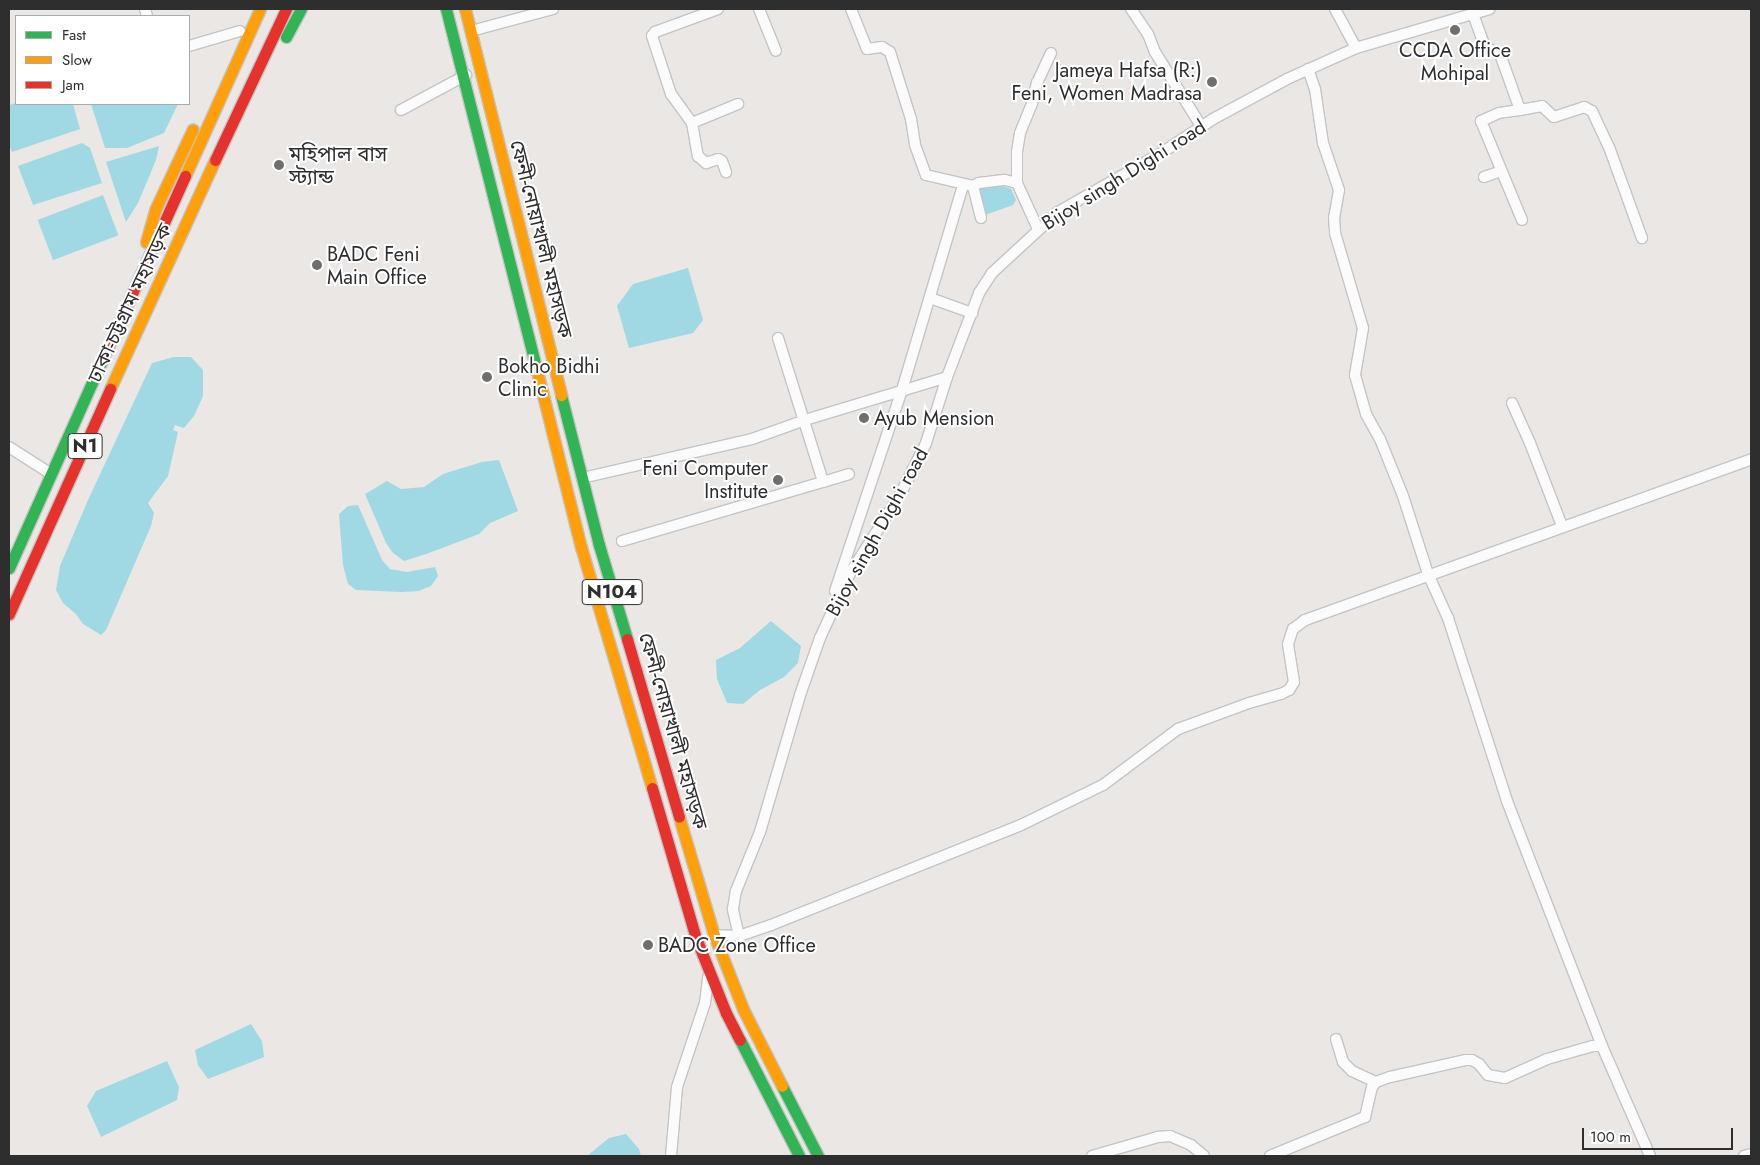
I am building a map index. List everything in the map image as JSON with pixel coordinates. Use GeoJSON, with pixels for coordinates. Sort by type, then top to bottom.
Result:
{"type":"FeatureCollection","features":[{"type":"Feature","properties":{"kind":"highway"},"geometry":{"type":"LineString","coordinates":[[144,268],[145,245],[154,210],[251,9]]}},
{"type":"Feature","properties":{"kind":"highway","name":"ঢাকা-চট্টগ্রাম মহাসড়ক"},"geometry":{"type":"LineString","coordinates":[[9,568],[260,9]]}},
{"type":"Feature","properties":{"kind":"highway","name":"ঢাকা-চট্টগ্রাম মহাসড়ক"},"geometry":{"type":"LineString","coordinates":[[9,614],[160,278],[286,9]]}},
{"type":"Feature","properties":{"kind":"highway"},"geometry":{"type":"LineString","coordinates":[[280,51],[301,9]]}},
{"type":"Feature","properties":{"kind":"highway","name":"ফেনী-নোয়াখালী মহাসড়ক"},"geometry":{"type":"LineString","coordinates":[[446,9],[580,547],[708,974],[799,1156]]}},
{"type":"Feature","properties":{"kind":"highway","name":"ফেনী-নোয়াখালী মহাসড়ক"},"geometry":{"type":"LineString","coordinates":[[465,9],[598,545],[714,936],[743,1009],[818,1156]]}},
{"type":"Feature","properties":{"kind":"highway"},"geometry":{"type":"LineString","coordinates":[[160,278],[173,268],[201,220]]}},
{"type":"Feature","properties":{"kind":"street"},"geometry":{"type":"LineString","coordinates":[[471,31],[553,9]]}},
{"type":"Feature","properties":{"kind":"street"},"geometry":{"type":"LineString","coordinates":[[718,9],[655,32],[652,36],[671,94],[692,123],[698,156],[706,163],[718,159],[722,161],[726,172]]}},
{"type":"Feature","properties":{"kind":"street"},"geometry":{"type":"LineString","coordinates":[[759,9],[776,51]]}},
{"type":"Feature","properties":{"kind":"street"},"geometry":{"type":"LineString","coordinates":[[851,9],[867,48],[882,47],[890,52],[911,119],[914,145],[926,175],[968,185],[1005,180],[1016,183]]}},
{"type":"Feature","properties":{"kind":"street"},"geometry":{"type":"LineString","coordinates":[[1131,9],[1148,34],[1154,52],[1201,126]]}},
{"type":"Feature","properties":{"kind":"street"},"geometry":{"type":"LineString","coordinates":[[1335,9],[1356,48]]}},
{"type":"Feature","properties":{"kind":"street","name":"Bijoy singh Dighi road"},"geometry":{"type":"LineString","coordinates":[[739,936],[733,909],[736,891],[760,832],[800,696],[820,638],[849,575],[900,495],[926,443],[947,377],[979,293],[992,273],[1058,212],[1164,152],[1201,126],[1308,69],[1356,48],[1489,9]]}},
{"type":"Feature","properties":{"kind":"street"},"geometry":{"type":"LineString","coordinates":[[1473,14],[1485,47],[1500,54],[1520,110]]}},
{"type":"Feature","properties":{"kind":"street"},"geometry":{"type":"LineString","coordinates":[[190,46],[240,31]]}},
{"type":"Feature","properties":{"kind":"street"},"geometry":{"type":"LineString","coordinates":[[1038,229],[1016,183],[1017,152],[1020,133],[1032,104],[1037,83],[1051,53]]}},
{"type":"Feature","properties":{"kind":"street"},"geometry":{"type":"LineString","coordinates":[[1308,69],[1314,89],[1323,142],[1339,190],[1334,217],[1335,233],[1363,328],[1355,375],[1366,414],[1380,440],[1403,496],[1428,574],[1448,618],[1507,802],[1602,1046],[1650,1156]]}},
{"type":"Feature","properties":{"kind":"street"},"geometry":{"type":"LineString","coordinates":[[401,110],[464,76],[481,70]]}},
{"type":"Feature","properties":{"kind":"street"},"geometry":{"type":"LineString","coordinates":[[692,123],[738,104]]}},
{"type":"Feature","properties":{"kind":"street"},"geometry":{"type":"LineString","coordinates":[[1522,220],[1482,121],[1499,113],[1542,106],[1554,117],[1584,107],[1592,111],[1609,147],[1642,238]]}},
{"type":"Feature","properties":{"kind":"street"},"geometry":{"type":"LineString","coordinates":[[1484,177],[1501,170]]}},
{"type":"Feature","properties":{"kind":"street"},"geometry":{"type":"LineString","coordinates":[[968,185],[981,218]]}},
{"type":"Feature","properties":{"kind":"street"},"geometry":{"type":"LineString","coordinates":[[828,605],[839,580],[968,185]]}},
{"type":"Feature","properties":{"kind":"street"},"geometry":{"type":"LineString","coordinates":[[930,298],[972,313]]}},
{"type":"Feature","properties":{"kind":"street"},"geometry":{"type":"LineString","coordinates":[[778,338],[823,482]]}},
{"type":"Feature","properties":{"kind":"street"},"geometry":{"type":"LineString","coordinates":[[582,478],[752,439],[805,420],[947,377]]}},
{"type":"Feature","properties":{"kind":"street"},"geometry":{"type":"LineString","coordinates":[[1512,403],[1562,526]]}},
{"type":"Feature","properties":{"kind":"street"},"geometry":{"type":"LineString","coordinates":[[9,447],[51,474]]}},
{"type":"Feature","properties":{"kind":"street"},"geometry":{"type":"LineString","coordinates":[[671,1156],[677,1088],[705,1003],[714,936],[739,936],[1021,825],[1103,785],[1178,729],[1289,690],[1294,682],[1288,644],[1293,629],[1305,620],[1751,458]]}},
{"type":"Feature","properties":{"kind":"street"},"geometry":{"type":"LineString","coordinates":[[622,542],[849,474]]}},
{"type":"Feature","properties":{"kind":"street"},"geometry":{"type":"LineString","coordinates":[[1336,1039],[1343,1062],[1352,1071],[1376,1082],[1466,1060],[1472,1060],[1478,1064],[1488,1075],[1505,1078],[1547,1059],[1593,1046],[1602,1046]]}},
{"type":"Feature","properties":{"kind":"street"},"geometry":{"type":"LineString","coordinates":[[1270,1156],[1365,1117],[1370,1094],[1376,1082]]}},
{"type":"Feature","properties":{"kind":"street"},"geometry":{"type":"LineString","coordinates":[[1092,1156],[1158,1137],[1170,1136],[1191,1146],[1204,1156]]}},
{"type":"Feature","properties":{"kind":"street"},"geometry":{"type":"LineString","coordinates":[[1744,1156],[1751,1154]]}},
{"type":"Feature","properties":{"kind":"water"},"geometry":{"type":"Polygon","coordinates":[[[15,103],[15,105],[73,105],[80,129],[12,152],[9,144],[9,105],[15,103]]]}},
{"type":"Feature","properties":{"kind":"water"},"geometry":{"type":"Polygon","coordinates":[[[91,105],[178,105],[164,133],[127,148],[105,148],[91,105]]]}},
{"type":"Feature","properties":{"kind":"water"},"geometry":{"type":"Polygon","coordinates":[[[82,143],[90,148],[102,183],[33,205],[18,166],[82,143]]]}},
{"type":"Feature","properties":{"kind":"water"},"geometry":{"type":"Polygon","coordinates":[[[159,146],[156,160],[138,203],[126,222],[106,162],[159,146]]]}},
{"type":"Feature","properties":{"kind":"water"},"geometry":{"type":"Polygon","coordinates":[[[1000,185],[1011,189],[1016,200],[1013,205],[985,215],[978,189],[1000,185]]]}},
{"type":"Feature","properties":{"kind":"water"},"geometry":{"type":"Polygon","coordinates":[[[103,195],[118,235],[53,260],[38,220],[103,195]]]}},
{"type":"Feature","properties":{"kind":"water"},"geometry":{"type":"Polygon","coordinates":[[[688,268],[703,320],[693,333],[629,348],[617,306],[633,284],[688,268]]]}},
{"type":"Feature","properties":{"kind":"water"},"geometry":{"type":"Polygon","coordinates":[[[174,357],[191,357],[203,370],[203,396],[194,416],[184,428],[175,425],[173,430],[178,432],[168,476],[148,503],[154,513],[151,526],[106,630],[101,635],[83,624],[76,614],[63,603],[56,590],[60,566],[88,500],[152,363],[174,357]]]}},
{"type":"Feature","properties":{"kind":"water"},"geometry":{"type":"Polygon","coordinates":[[[499,460],[518,511],[490,523],[479,534],[429,553],[404,561],[393,553],[386,543],[365,494],[387,481],[401,489],[424,487],[443,474],[482,462],[499,460]]]}},
{"type":"Feature","properties":{"kind":"water"},"geometry":{"type":"Polygon","coordinates":[[[358,505],[382,560],[390,569],[407,572],[435,567],[438,576],[431,586],[419,591],[401,592],[356,590],[348,584],[343,565],[339,514],[348,506],[358,505]]]}},
{"type":"Feature","properties":{"kind":"water"},"geometry":{"type":"Polygon","coordinates":[[[771,621],[801,646],[798,663],[784,677],[760,690],[743,704],[727,703],[717,679],[716,660],[740,648],[771,621]]]}},
{"type":"Feature","properties":{"kind":"water"},"geometry":{"type":"Polygon","coordinates":[[[251,1024],[262,1041],[264,1057],[208,1079],[198,1065],[195,1050],[251,1024]]]}},
{"type":"Feature","properties":{"kind":"water"},"geometry":{"type":"Polygon","coordinates":[[[167,1061],[179,1087],[177,1100],[101,1137],[87,1106],[96,1091],[167,1061]]]}},
{"type":"Feature","properties":{"kind":"water"},"geometry":{"type":"Polygon","coordinates":[[[626,1134],[639,1149],[641,1156],[587,1156],[609,1138],[626,1134]]]}},
{"type":"Feature","properties":{"kind":"traffic: fast"},"geometry":{"type":"LineString","coordinates":[[286,37],[301,9]]}},
{"type":"Feature","properties":{"kind":"traffic: fast"},"geometry":{"type":"LineString","coordinates":[[446,9],[536,367]]}},
{"type":"Feature","properties":{"kind":"traffic: fast"},"geometry":{"type":"LineString","coordinates":[[9,568],[107,349]]}},
{"type":"Feature","properties":{"kind":"traffic: fast"},"geometry":{"type":"LineString","coordinates":[[561,395],[599,545],[627,639]]}},
{"type":"Feature","properties":{"kind":"traffic: fast"},"geometry":{"type":"LineString","coordinates":[[740,1040],[799,1156]]}},
{"type":"Feature","properties":{"kind":"traffic: fast"},"geometry":{"type":"LineString","coordinates":[[782,1086],[818,1156]]}},
{"type":"Feature","properties":{"kind":"traffic: slow"},"geometry":{"type":"LineString","coordinates":[[185,176],[260,9]]}},
{"type":"Feature","properties":{"kind":"traffic: slow"},"geometry":{"type":"LineString","coordinates":[[465,9],[561,395]]}},
{"type":"Feature","properties":{"kind":"traffic: slow"},"geometry":{"type":"LineString","coordinates":[[146,242],[155,210],[193,129]]}},
{"type":"Feature","properties":{"kind":"traffic: slow"},"geometry":{"type":"LineString","coordinates":[[110,389],[215,160]]}},
{"type":"Feature","properties":{"kind":"traffic: slow"},"geometry":{"type":"LineString","coordinates":[[536,367],[581,547],[652,788]]}},
{"type":"Feature","properties":{"kind":"traffic: slow"},"geometry":{"type":"LineString","coordinates":[[679,817],[714,935],[743,1009],[782,1086]]}},
{"type":"Feature","properties":{"kind":"traffic: jam"},"geometry":{"type":"LineString","coordinates":[[215,160],[286,9]]}},
{"type":"Feature","properties":{"kind":"traffic: jam"},"geometry":{"type":"LineString","coordinates":[[107,349],[185,176]]}},
{"type":"Feature","properties":{"kind":"traffic: jam"},"geometry":{"type":"LineString","coordinates":[[9,614],[110,389]]}},
{"type":"Feature","properties":{"kind":"traffic: jam"},"geometry":{"type":"LineString","coordinates":[[627,639],[679,817]]}},
{"type":"Feature","properties":{"kind":"traffic: jam"},"geometry":{"type":"LineString","coordinates":[[652,788],[696,938],[726,1013],[740,1040]]}},
{"type":"Feature","properties":{"kind":"place","name":"CCDA Office Mohipal"},"geometry":{"type":"Point","coordinates":[1455,30]}},
{"type":"Feature","properties":{"kind":"place","name":"Jameya Hafsa (R:) Feni, Women Madrasa"},"geometry":{"type":"Point","coordinates":[1212,82]}},
{"type":"Feature","properties":{"kind":"place","name":"মহিপাল বাস স্ট্যান্ড"},"geometry":{"type":"Point","coordinates":[279,165]}},
{"type":"Feature","properties":{"kind":"place","name":"BADC Feni Main Office"},"geometry":{"type":"Point","coordinates":[317,265]}},
{"type":"Feature","properties":{"kind":"place","name":"Bokho Bidhi Clinic"},"geometry":{"type":"Point","coordinates":[487,377]}},
{"type":"Feature","properties":{"kind":"place","name":"Ayub Mension"},"geometry":{"type":"Point","coordinates":[864,418]}},
{"type":"Feature","properties":{"kind":"place","name":"Feni Computer Institute"},"geometry":{"type":"Point","coordinates":[778,480]}},
{"type":"Feature","properties":{"kind":"place","name":"BADC Zone Office"},"geometry":{"type":"Point","coordinates":[648,945]}}]}
